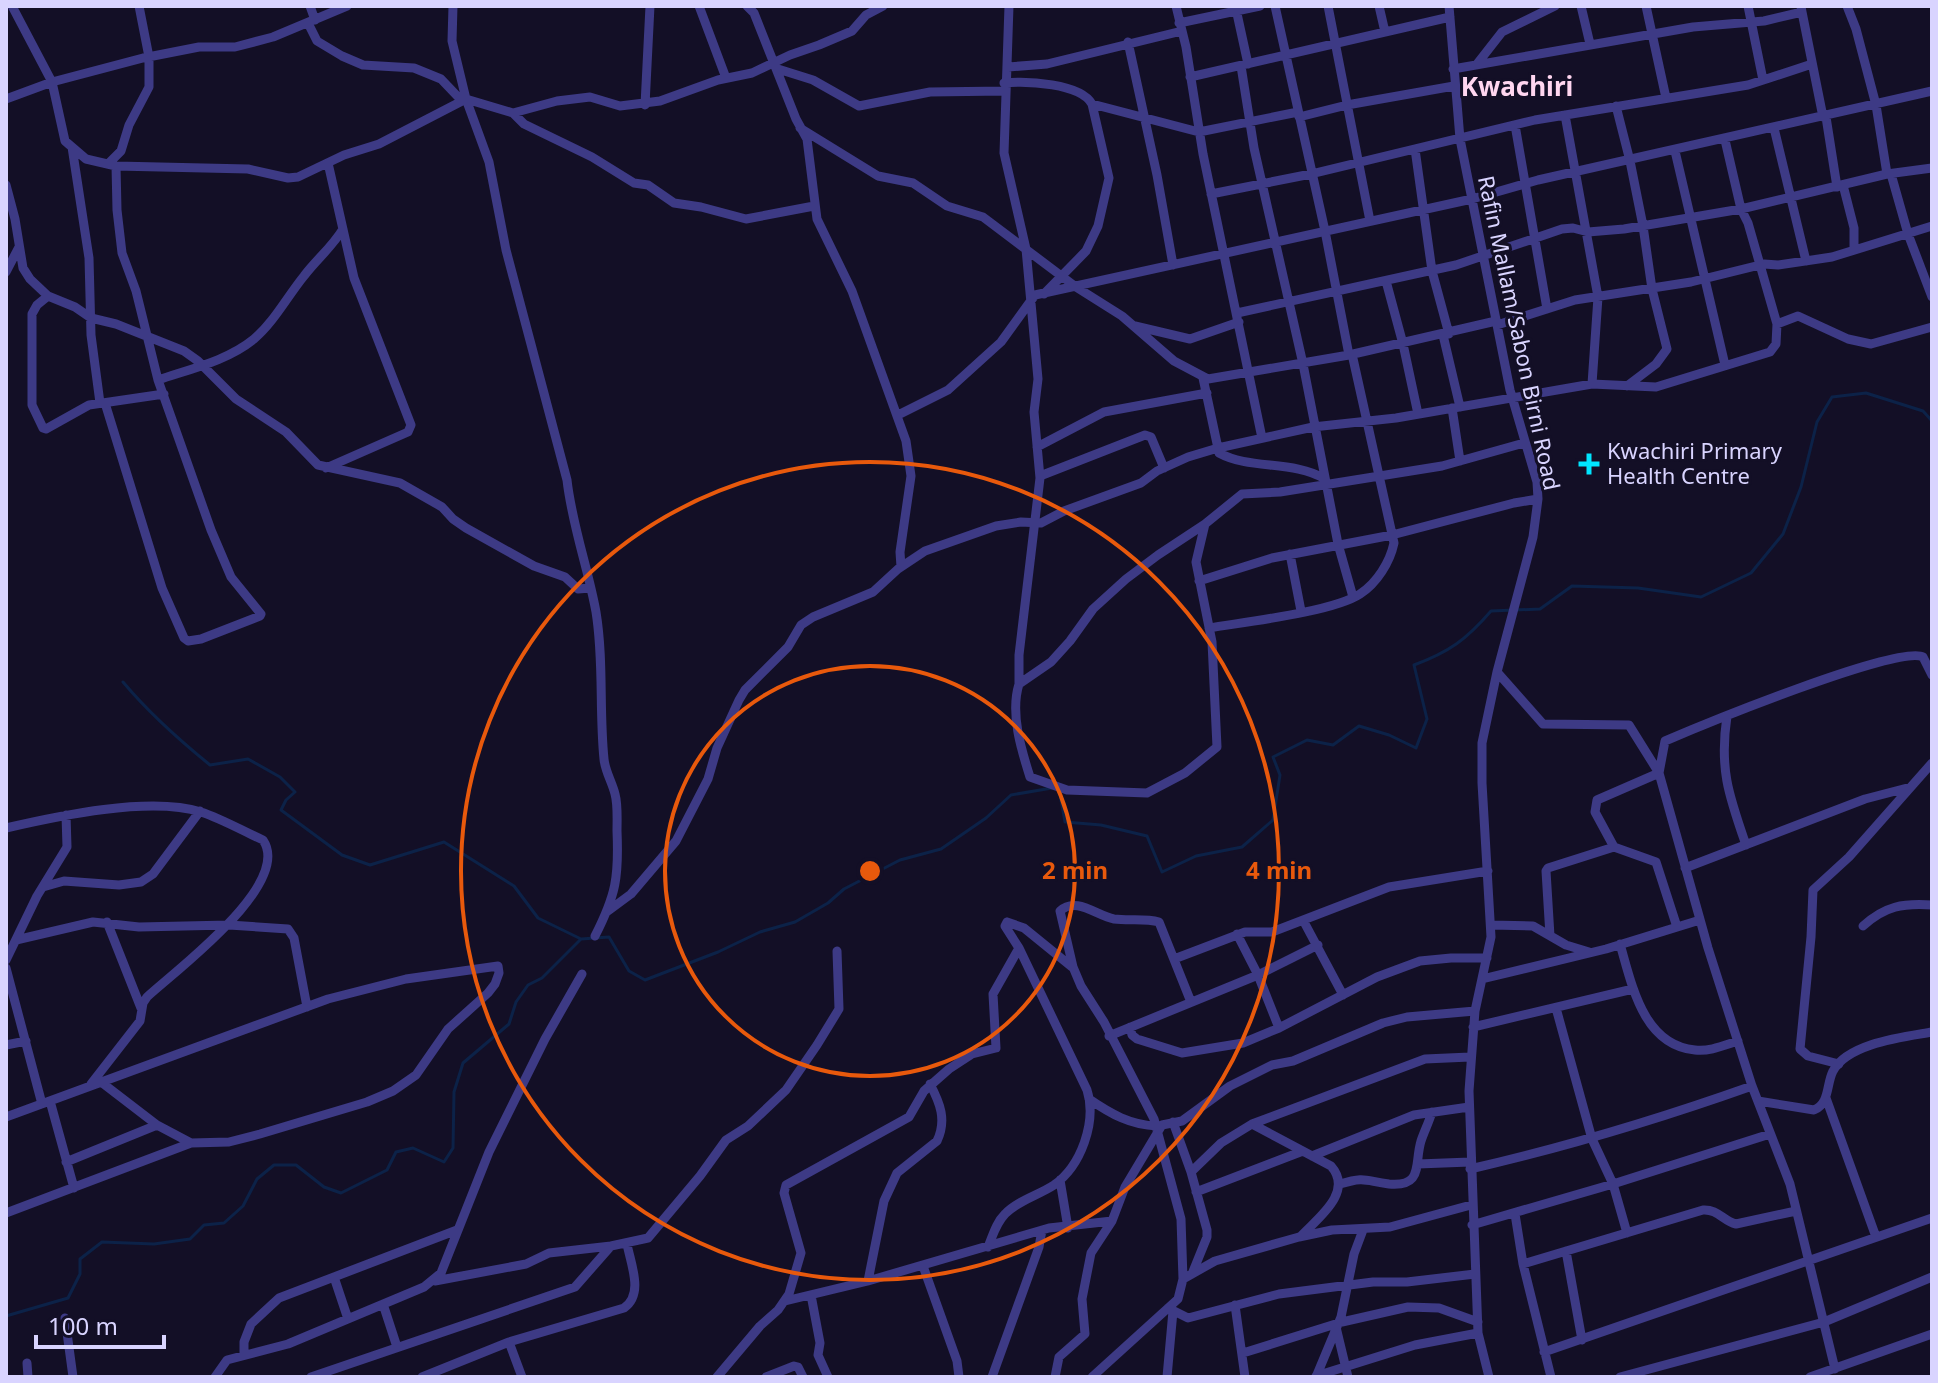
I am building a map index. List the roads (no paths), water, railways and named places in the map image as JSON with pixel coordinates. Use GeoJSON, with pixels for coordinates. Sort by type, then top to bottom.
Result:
{"type":"FeatureCollection","features":[{"type":"Feature","properties":{"kind":"street"},"geometry":{"type":"LineString","coordinates":[[12,6],[52,82],[65,141],[86,159],[112,165],[248,169],[288,178],[298,177],[344,155],[379,144],[464,100]]}},
{"type":"Feature","properties":{"kind":"street"},"geometry":{"type":"LineString","coordinates":[[72,147],[89,258],[91,343],[102,403],[162,588],[184,638],[194,641],[261,614],[231,577],[211,530],[158,380],[136,291],[122,253],[112,165],[149,87],[149,57],[139,6]]}},
{"type":"Feature","properties":{"kind":"street"},"geometry":{"type":"LineString","coordinates":[[310,6],[317,41],[342,56],[363,65],[414,68],[441,79],[464,100],[513,113],[557,101],[590,97],[613,106],[645,105],[776,65],[852,31],[866,15],[883,6]]}},
{"type":"Feature","properties":{"kind":"street"},"geometry":{"type":"LineString","coordinates":[[6,99],[52,82],[149,57],[199,47],[235,47],[273,37],[347,6]]}},
{"type":"Feature","properties":{"kind":"street"},"geometry":{"type":"LineString","coordinates":[[453,6],[452,41],[464,100],[489,162],[506,250],[567,480],[598,628],[605,765],[616,800],[618,876],[608,911],[595,936]]}},
{"type":"Feature","properties":{"kind":"street"},"geometry":{"type":"LineString","coordinates":[[645,105],[650,6]]}},
{"type":"Feature","properties":{"kind":"street"},"geometry":{"type":"LineString","coordinates":[[699,6],[726,78]]}},
{"type":"Feature","properties":{"kind":"street"},"geometry":{"type":"LineString","coordinates":[[747,6],[754,13],[808,145],[815,185],[814,206],[852,291],[898,415],[911,466],[900,552],[901,567]]}},
{"type":"Feature","properties":{"kind":"street"},"geometry":{"type":"LineString","coordinates":[[1009,6],[1004,153],[1026,249],[1038,379],[1033,404],[1040,476],[1016,700],[1017,729],[1030,777],[1067,790],[1147,793],[1185,773],[1217,747],[1212,642],[1196,562],[1205,524]]}},
{"type":"Feature","properties":{"kind":"street"},"geometry":{"type":"LineString","coordinates":[[1176,6],[1262,438]]}},
{"type":"Feature","properties":{"kind":"street"},"geometry":{"type":"LineString","coordinates":[[1008,67],[1047,64],[1236,9],[1260,6]]}},
{"type":"Feature","properties":{"kind":"street"},"geometry":{"type":"LineString","coordinates":[[1209,628],[1301,611],[1353,597],[1376,580],[1389,560],[1394,543],[1275,6]]}},
{"type":"Feature","properties":{"kind":"street"},"geometry":{"type":"LineString","coordinates":[[1328,6],[1370,221]]}},
{"type":"Feature","properties":{"kind":"street"},"geometry":{"type":"LineString","coordinates":[[1379,6],[1385,32]]}},
{"type":"Feature","properties":{"kind":"street"},"geometry":{"type":"LineString","coordinates":[[1477,64],[1502,32],[1555,6]]}},
{"type":"Feature","properties":{"kind":"street"},"geometry":{"type":"LineString","coordinates":[[1581,6],[1590,44]]}},
{"type":"Feature","properties":{"kind":"street"},"geometry":{"type":"LineString","coordinates":[[1646,6],[1666,98]]}},
{"type":"Feature","properties":{"kind":"street"},"geometry":{"type":"LineString","coordinates":[[1748,6],[1763,80]]}},
{"type":"Feature","properties":{"kind":"street"},"geometry":{"type":"LineString","coordinates":[[1847,6],[1876,105],[1889,174],[1932,297]]}},
{"type":"Feature","properties":{"kind":"street"},"geometry":{"type":"LineString","coordinates":[[1236,9],[1250,121],[1274,243],[1303,364],[1338,544],[1353,597]]}},
{"type":"Feature","properties":{"kind":"street"},"geometry":{"type":"LineString","coordinates":[[1453,69],[1693,27],[1752,22],[1802,9],[1840,186],[1855,233],[1854,250]]}},
{"type":"Feature","properties":{"kind":"street"},"geometry":{"type":"LineString","coordinates":[[1190,77],[1286,57],[1450,12]]}},
{"type":"Feature","properties":{"kind":"street","name":"Rafin Mallam/Sabon Birni Road"},"geometry":{"type":"LineString","coordinates":[[1450,12],[1460,139],[1512,398],[1537,482],[1538,499],[1533,537],[1497,672],[1482,743],[1491,925],[1473,1027],[1469,1107],[1478,1333],[1489,1377]]}},
{"type":"Feature","properties":{"kind":"street"},"geometry":{"type":"LineString","coordinates":[[1128,42],[1173,265]]}},
{"type":"Feature","properties":{"kind":"street"},"geometry":{"type":"LineString","coordinates":[[1211,194],[1311,174],[1515,125],[1718,91],[1812,64]]}},
{"type":"Feature","properties":{"kind":"street"},"geometry":{"type":"LineString","coordinates":[[776,65],[813,80],[859,106],[930,92],[1004,87],[1025,82],[1071,89],[1086,96],[1092,104],[1109,182],[1093,240],[1044,294]]}},
{"type":"Feature","properties":{"kind":"street"},"geometry":{"type":"LineString","coordinates":[[1092,104],[1199,132],[1454,86]]}},
{"type":"Feature","properties":{"kind":"street"},"geometry":{"type":"LineString","coordinates":[[898,415],[948,390],[1001,342],[1035,295],[1472,199],[1525,183],[1932,91]]}},
{"type":"Feature","properties":{"kind":"street"},"geometry":{"type":"LineString","coordinates":[[1616,106],[1630,161],[1652,289],[1667,349],[1656,364],[1626,387]]}},
{"type":"Feature","properties":{"kind":"street"},"geometry":{"type":"LineString","coordinates":[[513,113],[524,124],[596,159],[634,183],[652,187],[674,203],[746,219],[814,206]]}},
{"type":"Feature","properties":{"kind":"street"},"geometry":{"type":"LineString","coordinates":[[1565,115],[1598,297],[1592,384]]}},
{"type":"Feature","properties":{"kind":"street"},"geometry":{"type":"LineString","coordinates":[[1515,125],[1547,309]]}},
{"type":"Feature","properties":{"kind":"street"},"geometry":{"type":"LineString","coordinates":[[800,128],[878,176],[913,183],[947,206],[983,217],[1076,287],[1133,325],[1174,361],[1203,378],[1213,380],[1403,344],[1496,323],[1575,300],[1652,289],[1759,265],[1806,261],[1932,226]]}},
{"type":"Feature","properties":{"kind":"street"},"geometry":{"type":"LineString","coordinates":[[1774,128],[1806,261]]}},
{"type":"Feature","properties":{"kind":"street"},"geometry":{"type":"LineString","coordinates":[[608,911],[631,894],[676,841],[693,811],[726,727],[745,690],[788,647],[806,620],[873,592],[925,551],[996,526],[1034,521],[1041,523],[1064,511],[1141,483],[1188,457],[1218,448],[1313,427],[1418,414],[1592,384],[1656,387],[1770,352],[1776,344],[1777,324],[1748,223],[1741,209],[1725,140]]}},
{"type":"Feature","properties":{"kind":"street"},"geometry":{"type":"LineString","coordinates":[[1415,149],[1432,271],[1446,334],[1460,461]]}},
{"type":"Feature","properties":{"kind":"street"},"geometry":{"type":"LineString","coordinates":[[1675,151],[1725,365]]}},
{"type":"Feature","properties":{"kind":"street"},"geometry":{"type":"LineString","coordinates":[[326,468],[408,432],[411,425],[358,292],[328,163]]}},
{"type":"Feature","properties":{"kind":"street"},"geometry":{"type":"LineString","coordinates":[[1133,325],[1190,339],[1238,318],[1289,302],[1432,271],[1562,229],[1588,232],[1643,226],[1741,209],[1889,174],[1932,168]]}},
{"type":"Feature","properties":{"kind":"street"},"geometry":{"type":"LineString","coordinates":[[6,185],[26,274],[48,296],[75,307],[91,318],[184,351],[236,399],[278,425],[309,457],[326,468],[400,483],[442,507],[466,528],[534,566],[565,577],[578,589],[590,588]]}},
{"type":"Feature","properties":{"kind":"street"},"geometry":{"type":"LineString","coordinates":[[158,380],[238,350],[256,337],[343,229]]}},
{"type":"Feature","properties":{"kind":"street"},"geometry":{"type":"LineString","coordinates":[[6,272],[20,247]]}},
{"type":"Feature","properties":{"kind":"street"},"geometry":{"type":"LineString","coordinates":[[1386,281],[1418,414]]}},
{"type":"Feature","properties":{"kind":"street"},"geometry":{"type":"LineString","coordinates":[[48,296],[32,314],[34,414],[46,429],[82,407],[164,394]]}},
{"type":"Feature","properties":{"kind":"street"},"geometry":{"type":"LineString","coordinates":[[1777,324],[1798,316],[1848,339],[1871,344],[1932,327]]}},
{"type":"Feature","properties":{"kind":"street"},"geometry":{"type":"LineString","coordinates":[[1203,378],[1218,448],[1223,456],[1283,465],[1312,473],[1326,482]]}},
{"type":"Feature","properties":{"kind":"street"},"geometry":{"type":"LineString","coordinates":[[1037,447],[1104,412],[1207,393]]}},
{"type":"Feature","properties":{"kind":"street"},"geometry":{"type":"LineString","coordinates":[[1040,476],[1145,435],[1151,437],[1164,468]]}},
{"type":"Feature","properties":{"kind":"street"},"geometry":{"type":"LineString","coordinates":[[1019,684],[1057,656],[1106,596],[1242,494],[1280,492],[1326,482],[1379,477],[1460,461],[1524,443]]}},
{"type":"Feature","properties":{"kind":"street"},"geometry":{"type":"LineString","coordinates":[[1199,581],[1290,554],[1392,535],[1538,499]]}},
{"type":"Feature","properties":{"kind":"street"},"geometry":{"type":"LineString","coordinates":[[1290,554],[1301,611]]}},
{"type":"Feature","properties":{"kind":"street"},"geometry":{"type":"LineString","coordinates":[[1659,773],[1665,741],[1877,662],[1914,654],[1923,657],[1932,675]]}},
{"type":"Feature","properties":{"kind":"street"},"geometry":{"type":"LineString","coordinates":[[1497,672],[1543,724],[1629,725],[1659,773],[1700,920],[1752,1086],[1790,1184],[1835,1369]]}},
{"type":"Feature","properties":{"kind":"street"},"geometry":{"type":"LineString","coordinates":[[1727,716],[1722,758],[1731,800],[1746,845]]}},
{"type":"Feature","properties":{"kind":"street"},"geometry":{"type":"LineString","coordinates":[[1839,1064],[1808,1056],[1800,1049],[1813,890],[1849,857],[1932,763]]}},
{"type":"Feature","properties":{"kind":"street"},"geometry":{"type":"LineString","coordinates":[[1614,847],[1595,812],[1597,800],[1659,773]]}},
{"type":"Feature","properties":{"kind":"street"},"geometry":{"type":"LineString","coordinates":[[1685,868],[1865,799],[1911,787]]}},
{"type":"Feature","properties":{"kind":"street"},"geometry":{"type":"LineString","coordinates":[[6,828],[66,815],[133,807],[200,811],[263,840],[268,851],[264,880],[229,925],[147,997],[140,1021],[89,1086]]}},
{"type":"Feature","properties":{"kind":"street"},"geometry":{"type":"LineString","coordinates":[[43,887],[64,881],[119,885],[141,882],[153,874],[200,811]]}},
{"type":"Feature","properties":{"kind":"street"},"geometry":{"type":"LineString","coordinates":[[6,960],[67,847],[66,815]]}},
{"type":"Feature","properties":{"kind":"street"},"geometry":{"type":"LineString","coordinates":[[1550,936],[1548,868],[1614,847],[1656,862],[1677,927]]}},
{"type":"Feature","properties":{"kind":"street"},"geometry":{"type":"LineString","coordinates":[[1174,959],[1237,934],[1252,930],[1272,932],[1389,887],[1488,871]]}},
{"type":"Feature","properties":{"kind":"street"},"geometry":{"type":"LineString","coordinates":[[1863,926],[1879,911],[1914,903],[1932,905]]}},
{"type":"Feature","properties":{"kind":"street"},"geometry":{"type":"LineString","coordinates":[[1188,1276],[1181,1219],[1157,1127],[1073,967],[1060,911],[1067,906],[1093,909],[1114,919],[1156,920],[1191,1002]]}},
{"type":"Feature","properties":{"kind":"street"},"geometry":{"type":"LineString","coordinates":[[1303,920],[1343,995]]}},
{"type":"Feature","properties":{"kind":"street"},"geometry":{"type":"LineString","coordinates":[[1482,979],[1700,920]]}},
{"type":"Feature","properties":{"kind":"street"},"geometry":{"type":"LineString","coordinates":[[16,940],[88,923],[107,922],[139,927],[229,925],[288,929],[294,938],[307,1007]]}},
{"type":"Feature","properties":{"kind":"street"},"geometry":{"type":"LineString","coordinates":[[107,922],[142,1010]]}},
{"type":"Feature","properties":{"kind":"street"},"geometry":{"type":"LineString","coordinates":[[988,1247],[996,1225],[1006,1213],[1060,1180],[1081,1153],[1089,1099],[1019,948],[1005,926],[1007,922],[1024,928],[1073,967]]}},
{"type":"Feature","properties":{"kind":"street"},"geometry":{"type":"LineString","coordinates":[[1491,925],[1533,926],[1589,952]]}},
{"type":"Feature","properties":{"kind":"street"},"geometry":{"type":"LineString","coordinates":[[1237,934],[1258,975],[1279,1028]]}},
{"type":"Feature","properties":{"kind":"street"},"geometry":{"type":"LineString","coordinates":[[1620,944],[1641,1010],[1649,1022],[1674,1044],[1695,1051],[1738,1041]]}},
{"type":"Feature","properties":{"kind":"street"},"geometry":{"type":"LineString","coordinates":[[1109,1036],[1258,975],[1318,945]]}},
{"type":"Feature","properties":{"kind":"street"},"geometry":{"type":"LineString","coordinates":[[717,1377],[785,1301],[799,1267],[801,1253],[784,1193],[786,1185],[909,1117],[930,1084],[963,1059],[996,1048],[993,994],[1019,948]]}},
{"type":"Feature","properties":{"kind":"street"},"geometry":{"type":"LineString","coordinates":[[215,1377],[227,1360],[288,1344],[433,1281],[526,1264],[549,1253],[627,1244],[648,1238],[693,1186],[726,1140],[748,1126],[786,1090],[796,1076],[839,1009],[837,951]]}},
{"type":"Feature","properties":{"kind":"street"},"geometry":{"type":"LineString","coordinates":[[1130,1027],[1137,1039],[1182,1053],[1243,1043],[1279,1028],[1377,977],[1420,961],[1487,958]]}},
{"type":"Feature","properties":{"kind":"street"},"geometry":{"type":"LineString","coordinates":[[6,1117],[307,1007],[391,982],[498,966],[495,984],[488,993],[448,1029],[416,1075],[393,1091],[367,1102],[229,1142],[191,1143],[6,1213]]}},
{"type":"Feature","properties":{"kind":"street"},"geometry":{"type":"LineString","coordinates":[[7,973],[74,1188]]}},
{"type":"Feature","properties":{"kind":"street"},"geometry":{"type":"LineString","coordinates":[[433,1281],[445,1265],[489,1152],[519,1089],[582,974]]}},
{"type":"Feature","properties":{"kind":"street"},"geometry":{"type":"LineString","coordinates":[[1473,1027],[1633,989]]}},
{"type":"Feature","properties":{"kind":"street"},"geometry":{"type":"LineString","coordinates":[[1556,1008],[1592,1139],[1613,1184],[1627,1233]]}},
{"type":"Feature","properties":{"kind":"street"},"geometry":{"type":"LineString","coordinates":[[1055,1377],[1059,1357],[1085,1334],[1082,1299],[1091,1253],[1112,1221],[1125,1187],[1157,1127],[1166,1122],[1182,1121],[1230,1086],[1272,1065],[1293,1061],[1383,1023],[1407,1017],[1475,1011]]}},
{"type":"Feature","properties":{"kind":"street"},"geometry":{"type":"LineString","coordinates":[[1758,1101],[1814,1110],[1821,1107],[1826,1098],[1832,1072],[1839,1064],[1868,1047],[1932,1032]]}},
{"type":"Feature","properties":{"kind":"street"},"geometry":{"type":"LineString","coordinates":[[6,1045],[26,1041]]}},
{"type":"Feature","properties":{"kind":"street"},"geometry":{"type":"LineString","coordinates":[[1191,1172],[1221,1143],[1252,1124],[1425,1059],[1470,1057]]}},
{"type":"Feature","properties":{"kind":"street"},"geometry":{"type":"LineString","coordinates":[[101,1082],[157,1125],[191,1143]]}},
{"type":"Feature","properties":{"kind":"street"},"geometry":{"type":"LineString","coordinates":[[868,1281],[884,1201],[897,1173],[937,1141],[940,1135],[943,1123],[941,1105],[930,1084]]}},
{"type":"Feature","properties":{"kind":"street"},"geometry":{"type":"LineString","coordinates":[[1418,1164],[1470,1166],[1592,1139],[1650,1123],[1752,1086]]}},
{"type":"Feature","properties":{"kind":"street"},"geometry":{"type":"LineString","coordinates":[[1826,1098],[1876,1237]]}},
{"type":"Feature","properties":{"kind":"street"},"geometry":{"type":"LineString","coordinates":[[1089,1099],[1132,1123],[1157,1127]]}},
{"type":"Feature","properties":{"kind":"street"},"geometry":{"type":"LineString","coordinates":[[1196,1192],[1414,1115],[1469,1107]]}},
{"type":"Feature","properties":{"kind":"street"},"geometry":{"type":"LineString","coordinates":[[1340,1184],[1365,1178],[1398,1184],[1414,1177],[1421,1142],[1432,1112]]}},
{"type":"Feature","properties":{"kind":"street"},"geometry":{"type":"LineString","coordinates":[[1092,1377],[1171,1309],[1207,1237],[1191,1172],[1173,1122]]}},
{"type":"Feature","properties":{"kind":"street"},"geometry":{"type":"LineString","coordinates":[[1252,1124],[1331,1166],[1340,1184],[1332,1204],[1299,1237]]}},
{"type":"Feature","properties":{"kind":"street"},"geometry":{"type":"LineString","coordinates":[[66,1162],[157,1125]]}},
{"type":"Feature","properties":{"kind":"street"},"geometry":{"type":"LineString","coordinates":[[1472,1225],[1770,1134]]}},
{"type":"Feature","properties":{"kind":"street"},"geometry":{"type":"LineString","coordinates":[[1060,1180],[1068,1228]]}},
{"type":"Feature","properties":{"kind":"street"},"geometry":{"type":"LineString","coordinates":[[1188,1276],[1215,1261],[1299,1237],[1332,1230],[1390,1227],[1471,1205]]}},
{"type":"Feature","properties":{"kind":"street"},"geometry":{"type":"LineString","coordinates":[[1523,1264],[1703,1210],[1718,1213],[1736,1224],[1796,1211]]}},
{"type":"Feature","properties":{"kind":"street"},"geometry":{"type":"LineString","coordinates":[[1515,1214],[1523,1264],[1551,1377]]}},
{"type":"Feature","properties":{"kind":"street"},"geometry":{"type":"LineString","coordinates":[[1544,1352],[1932,1218]]}},
{"type":"Feature","properties":{"kind":"street"},"geometry":{"type":"LineString","coordinates":[[785,1301],[923,1266],[1042,1230],[1112,1221]]}},
{"type":"Feature","properties":{"kind":"street"},"geometry":{"type":"LineString","coordinates":[[244,1355],[244,1342],[251,1324],[279,1298],[457,1230]]}},
{"type":"Feature","properties":{"kind":"street"},"geometry":{"type":"LineString","coordinates":[[992,1377],[1039,1247],[1042,1230]]}},
{"type":"Feature","properties":{"kind":"street"},"geometry":{"type":"LineString","coordinates":[[1316,1377],[1349,1286],[1354,1254],[1363,1230]]}},
{"type":"Feature","properties":{"kind":"street"},"geometry":{"type":"LineString","coordinates":[[422,1377],[509,1342],[624,1308],[636,1294],[627,1244]]}},
{"type":"Feature","properties":{"kind":"street"},"geometry":{"type":"LineString","coordinates":[[311,1377],[575,1287],[611,1246]]}},
{"type":"Feature","properties":{"kind":"street"},"geometry":{"type":"LineString","coordinates":[[1566,1251],[1582,1340]]}},
{"type":"Feature","properties":{"kind":"street"},"geometry":{"type":"LineString","coordinates":[[923,1266],[957,1361],[959,1377]]}},
{"type":"Feature","properties":{"kind":"street"},"geometry":{"type":"LineString","coordinates":[[1171,1309],[1188,1318],[1279,1294],[1475,1274]]}},
{"type":"Feature","properties":{"kind":"street"},"geometry":{"type":"LineString","coordinates":[[334,1277],[348,1319]]}},
{"type":"Feature","properties":{"kind":"street"},"geometry":{"type":"LineString","coordinates":[[1620,1377],[1824,1322],[1932,1277]]}},
{"type":"Feature","properties":{"kind":"street"},"geometry":{"type":"LineString","coordinates":[[811,1295],[820,1343],[818,1355],[828,1377]]}},
{"type":"Feature","properties":{"kind":"street"},"geometry":{"type":"LineString","coordinates":[[383,1304],[397,1347]]}},
{"type":"Feature","properties":{"kind":"street"},"geometry":{"type":"LineString","coordinates":[[1235,1305],[1245,1377]]}},
{"type":"Feature","properties":{"kind":"street"},"geometry":{"type":"LineString","coordinates":[[1243,1353],[1408,1307],[1424,1306],[1478,1322]]}},
{"type":"Feature","properties":{"kind":"street"},"geometry":{"type":"LineString","coordinates":[[1167,1377],[1171,1309]]}},
{"type":"Feature","properties":{"kind":"street"},"geometry":{"type":"LineString","coordinates":[[65,1318],[73,1377]]}},
{"type":"Feature","properties":{"kind":"street"},"geometry":{"type":"LineString","coordinates":[[1336,1325],[1348,1377]]}},
{"type":"Feature","properties":{"kind":"street"},"geometry":{"type":"LineString","coordinates":[[1316,1377],[1430,1341],[1478,1333]]}},
{"type":"Feature","properties":{"kind":"street"},"geometry":{"type":"LineString","coordinates":[[1810,1377],[1932,1334]]}},
{"type":"Feature","properties":{"kind":"street"},"geometry":{"type":"LineString","coordinates":[[509,1342],[522,1377]]}},
{"type":"Feature","properties":{"kind":"street"},"geometry":{"type":"LineString","coordinates":[[27,1363],[28,1377]]}},
{"type":"Feature","properties":{"kind":"street"},"geometry":{"type":"LineString","coordinates":[[770,1376],[794,1366],[798,1367],[803,1377]]}},
{"type":"Feature","properties":{"kind":"waterway"},"geometry":{"type":"LineString","coordinates":[[1059,789],[1065,822],[1101,825],[1147,836],[1162,872],[1196,856],[1242,847],[1273,820],[1280,775],[1273,757],[1307,740],[1333,745],[1359,726],[1389,735],[1416,748],[1427,719],[1414,665],[1456,644],[1491,611],[1540,609],[1572,586],[1638,588],[1701,597],[1751,573],[1783,534],[1801,487],[1817,422],[1832,397],[1866,393],[1923,411],[1932,421]]}},
{"type":"Feature","properties":{"kind":"waterway"},"geometry":{"type":"LineString","coordinates":[[123,682],[164,725],[210,765],[248,759],[280,777],[295,792],[281,810],[342,855],[370,865],[444,842],[514,886],[538,918],[581,939],[609,937],[629,971],[645,980],[760,932],[795,922],[828,903],[844,889],[900,860],[941,849],[986,818],[1011,795],[1052,788]]}},
{"type":"Feature","properties":{"kind":"waterway"},"geometry":{"type":"LineString","coordinates":[[6,1316],[68,1298],[80,1274],[80,1259],[102,1242],[154,1244],[190,1239],[204,1225],[224,1223],[243,1206],[257,1179],[274,1165],[296,1165],[324,1187],[341,1193],[387,1170],[396,1152],[413,1148],[444,1162],[453,1148],[454,1092],[463,1063],[509,1024],[516,1002],[528,985],[542,978],[581,939]]}},
{"type":"Feature","properties":{"kind":"place","name":"Kwachiri Primary Health Centre"},"geometry":{"type":"Point","coordinates":[1589,464]}},
{"type":"Feature","properties":{"kind":"district","name":"Kwachiri"},"geometry":{"type":"Point","coordinates":[1517,87]}}]}
